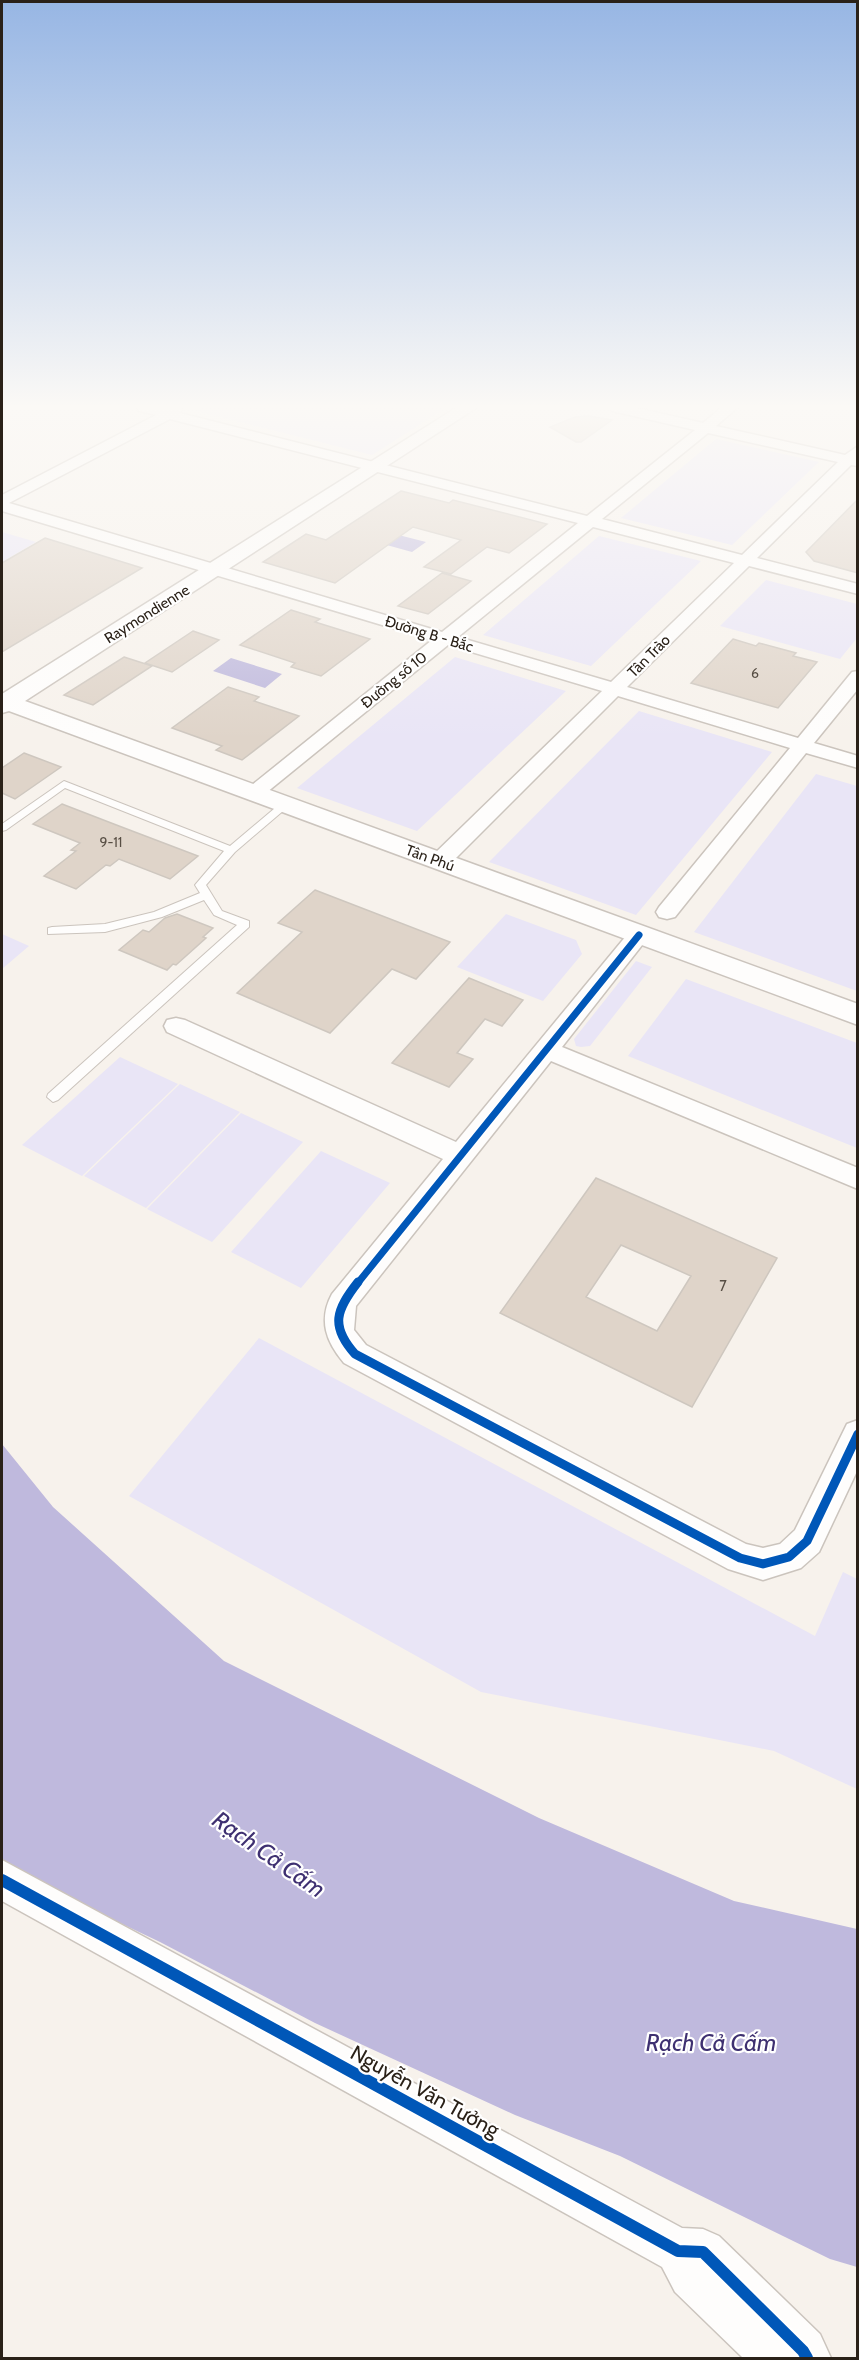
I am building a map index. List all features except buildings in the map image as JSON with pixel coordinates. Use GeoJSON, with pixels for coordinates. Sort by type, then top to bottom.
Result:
{"type":"FeatureCollection","features":[{"type":"Feature","properties":{"kind":"street","name":"Đường B - Bắc"},"geometry":{"type":"LineString","coordinates":[[43,518],[858,762]]}},
{"type":"Feature","properties":{"kind":"street","name":"Raymondienne"},"geometry":{"type":"LineString","coordinates":[[3,703],[296,518]]}},
{"type":"Feature","properties":{"kind":"street"},"geometry":{"type":"LineString","coordinates":[[580,518],[858,589]]}},
{"type":"Feature","properties":{"kind":"street","name":"Đường số 10"},"geometry":{"type":"LineString","coordinates":[[254,793],[595,518]]}},
{"type":"Feature","properties":{"kind":"street","name":"Tân Trào"},"geometry":{"type":"LineString","coordinates":[[440,861],[790,518]]}},
{"type":"Feature","properties":{"kind":"street"},"geometry":{"type":"LineString","coordinates":[[667,912],[858,676]]}},
{"type":"Feature","properties":{"kind":"street","name":"Tân Phú"},"geometry":{"type":"LineString","coordinates":[[3,703],[858,1015]]}},
{"type":"Feature","properties":{"kind":"street"},"geometry":{"type":"LineString","coordinates":[[639,935],[342,1302],[338,1321],[341,1339],[355,1354],[740,1558],[763,1564],[789,1557],[807,1541],[858,1434]]}},
{"type":"Feature","properties":{"kind":"street"},"geometry":{"type":"LineString","coordinates":[[176,1026],[459,1155]]}},
{"type":"Feature","properties":{"kind":"street"},"geometry":{"type":"LineString","coordinates":[[547,1050],[858,1179]]}},
{"type":"Feature","properties":{"kind":"street","name":"Nguyễn Văn Tưởng"},"geometry":{"type":"LineString","coordinates":[[2,1880],[678,2251],[691,2276],[797,2357]]}},
{"type":"Feature","properties":{"kind":"lane"},"geometry":{"type":"LineString","coordinates":[[2,828],[64,784],[231,850]]}},
{"type":"Feature","properties":{"kind":"lane"},"geometry":{"type":"LineString","coordinates":[[53,1097],[245,924],[218,913],[200,885],[231,850],[285,805]]}},
{"type":"Feature","properties":{"kind":"lane"},"geometry":{"type":"LineString","coordinates":[[52,931],[105,928],[158,915],[206,896]]}},
{"type":"Feature","properties":{"kind":"shaded area"},"geometry":{"type":"Polygon","coordinates":[[[622,518],[760,518],[732,545],[622,518]]]}},
{"type":"Feature","properties":{"kind":"shaded area"},"geometry":{"type":"Polygon","coordinates":[[[2,532],[36,542],[2,562],[2,532]]]}},
{"type":"Feature","properties":{"kind":"shaded area"},"geometry":{"type":"Polygon","coordinates":[[[599,536],[701,561],[591,666],[483,635],[599,536]]]}},
{"type":"Feature","properties":{"kind":"shaded area"},"geometry":{"type":"Polygon","coordinates":[[[766,580],[857,604],[857,638],[840,659],[720,626],[766,580]]]}},
{"type":"Feature","properties":{"kind":"shaded area"},"geometry":{"type":"Polygon","coordinates":[[[455,657],[566,691],[417,831],[297,788],[455,657]]]}},
{"type":"Feature","properties":{"kind":"shaded area"},"geometry":{"type":"Polygon","coordinates":[[[639,711],[772,752],[636,915],[489,862],[639,711]]]}},
{"type":"Feature","properties":{"kind":"shaded area"},"geometry":{"type":"Polygon","coordinates":[[[816,774],[857,786],[857,991],[694,932],[816,774]]]}},
{"type":"Feature","properties":{"kind":"shaded area"},"geometry":{"type":"Polygon","coordinates":[[[506,914],[576,940],[582,954],[543,1001],[457,967],[506,914]]]}},
{"type":"Feature","properties":{"kind":"shaded area"},"geometry":{"type":"Polygon","coordinates":[[[2,934],[29,946],[2,969],[2,934]]]}},
{"type":"Feature","properties":{"kind":"shaded area"},"geometry":{"type":"Polygon","coordinates":[[[636,961],[652,967],[590,1046],[576,1046],[574,1039],[636,961]]]}},
{"type":"Feature","properties":{"kind":"shaded area"},"geometry":{"type":"Polygon","coordinates":[[[686,979],[857,1043],[857,1148],[628,1056],[686,979]]]}},
{"type":"Feature","properties":{"kind":"shaded area"},"geometry":{"type":"Polygon","coordinates":[[[120,1057],[178,1084],[82,1176],[22,1145],[120,1057]]]}},
{"type":"Feature","properties":{"kind":"shaded area"},"geometry":{"type":"Polygon","coordinates":[[[180,1084],[240,1112],[146,1208],[84,1176],[180,1084]]]}},
{"type":"Feature","properties":{"kind":"shaded area"},"geometry":{"type":"Polygon","coordinates":[[[241,1113],[303,1142],[212,1242],[147,1209],[241,1113]]]}},
{"type":"Feature","properties":{"kind":"shaded area"},"geometry":{"type":"Polygon","coordinates":[[[321,1151],[390,1183],[301,1288],[231,1252],[321,1151]]]}},
{"type":"Feature","properties":{"kind":"shaded area"},"geometry":{"type":"Polygon","coordinates":[[[259,1338],[815,1636],[843,1572],[857,1579],[857,1789],[774,1751],[481,1692],[129,1496],[259,1338]]]}},
{"type":"Feature","properties":{"kind":"water"},"geometry":{"type":"Polygon","coordinates":[[[379,530],[426,542],[412,552],[365,539],[379,530]]]}},
{"type":"Feature","properties":{"kind":"water"},"geometry":{"type":"Polygon","coordinates":[[[231,658],[282,674],[265,688],[213,671],[231,658]]]}},
{"type":"Feature","properties":{"kind":"water","name":"Rạch Cả Cấm"},"geometry":{"type":"Polygon","coordinates":[[[2,1444],[53,1507],[224,1661],[539,1818],[734,1901],[857,1929],[857,2267],[830,2259],[620,2156],[515,2115],[315,2023],[160,1942],[17,1874],[2,1861],[2,1444]]]}},
{"type":"Feature","properties":{"kind":"cycle path"},"geometry":{"type":"LineString","coordinates":[[639,935],[342,1302],[339,1318],[341,1336],[355,1354],[740,1558],[763,1564],[789,1557],[807,1541],[858,1434]]}},
{"type":"Feature","properties":{"kind":"cycle path"},"geometry":{"type":"LineString","coordinates":[[2,1880],[678,2251],[703,2252],[803,2351],[807,2358]]}}]}
